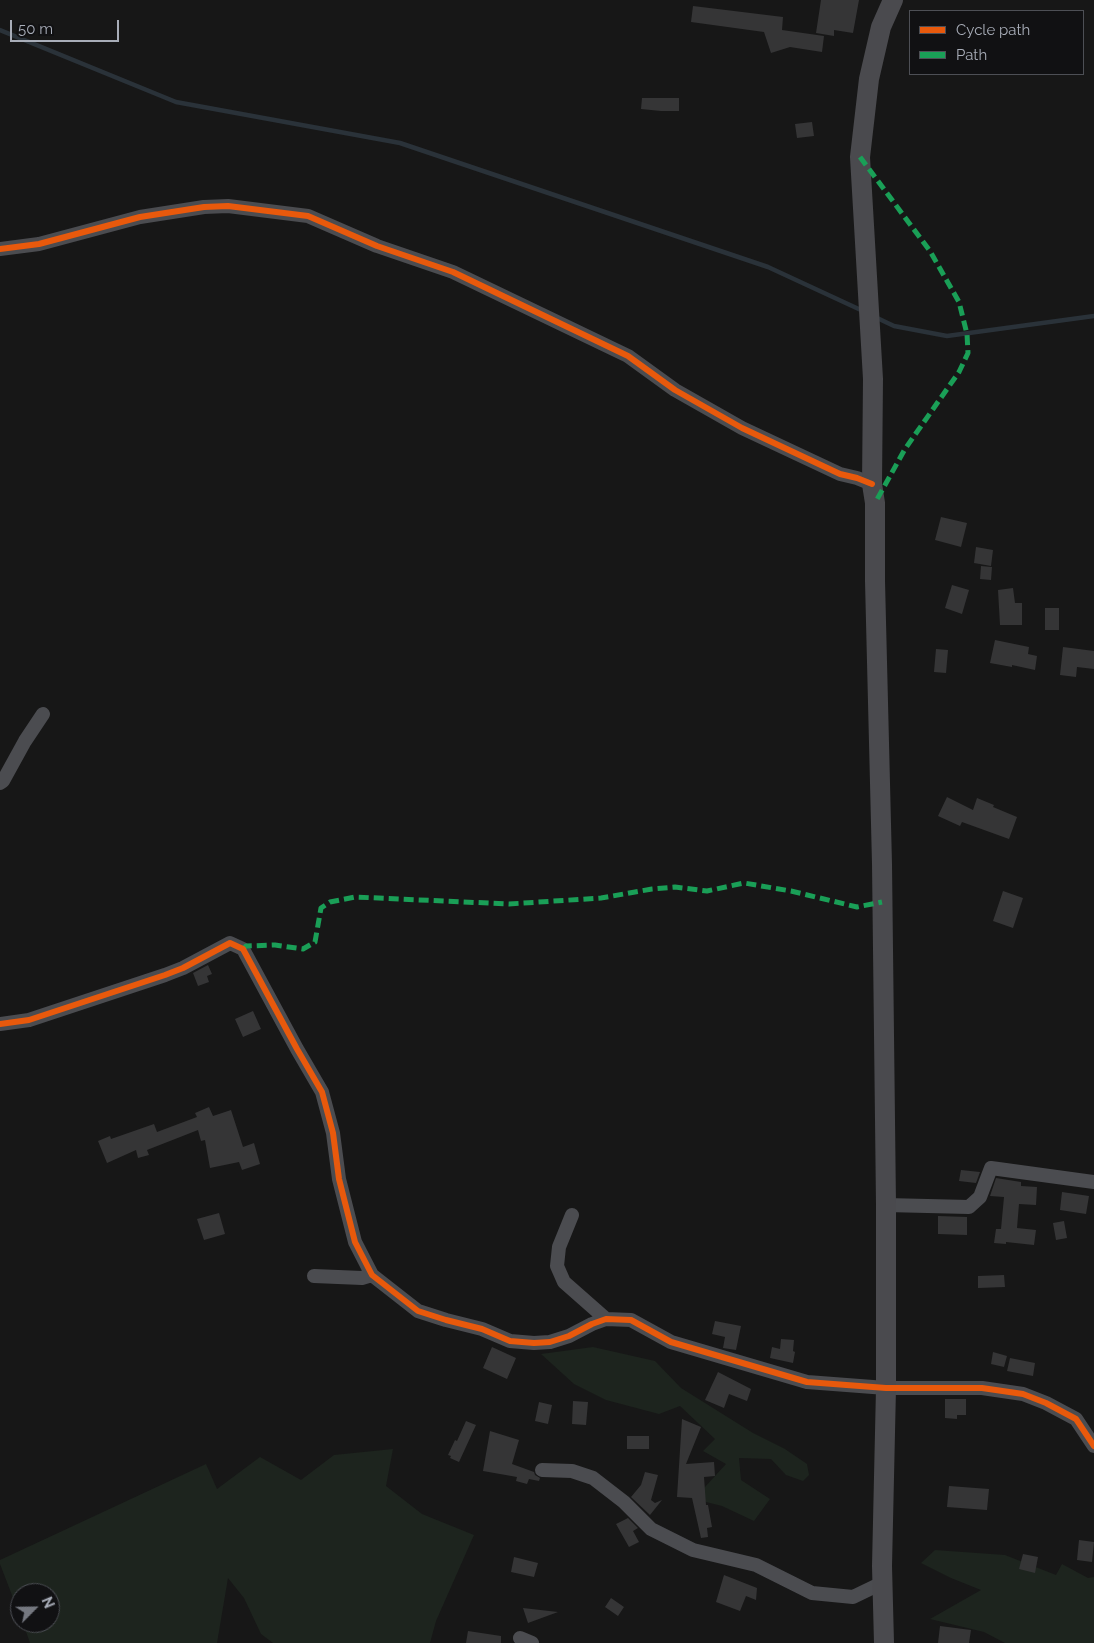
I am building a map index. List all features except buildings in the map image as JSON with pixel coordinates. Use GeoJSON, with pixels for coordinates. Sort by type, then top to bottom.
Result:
{"type":"FeatureCollection","features":[{"type":"Feature","properties":{"kind":"main road"},"geometry":{"type":"LineString","coordinates":[[884,1643],[882,1583],[886,1388],[886,1205],[882,864],[875,581],[875,503],[872,484],[873,379],[860,157],[869,79],[881,27],[893,0]]}},
{"type":"Feature","properties":{"kind":"street"},"geometry":{"type":"LineString","coordinates":[[0,249],[39,244],[140,217],[204,207],[228,206],[308,216],[376,246],[453,272],[628,356],[675,390],[742,428],[840,474],[872,484]]}},
{"type":"Feature","properties":{"kind":"street"},"geometry":{"type":"LineString","coordinates":[[0,783],[43,714]]}},
{"type":"Feature","properties":{"kind":"street"},"geometry":{"type":"LineString","coordinates":[[0,1024],[29,1020],[165,975],[183,968],[230,943],[243,949],[322,1092],[333,1132],[339,1179],[355,1242],[372,1275],[418,1310],[446,1320],[482,1329],[510,1341],[534,1343],[550,1342],[569,1336],[606,1319],[631,1320],[671,1342],[807,1382],[886,1388],[982,1388],[1023,1394],[1046,1403],[1076,1419],[1094,1446]]}},
{"type":"Feature","properties":{"kind":"street"},"geometry":{"type":"LineString","coordinates":[[886,1205],[969,1206],[980,1197],[990,1168],[1094,1182]]}},
{"type":"Feature","properties":{"kind":"street"},"geometry":{"type":"LineString","coordinates":[[572,1215],[559,1247],[558,1266],[564,1282],[606,1319]]}},
{"type":"Feature","properties":{"kind":"street"},"geometry":{"type":"LineString","coordinates":[[314,1276],[362,1278],[372,1275]]}},
{"type":"Feature","properties":{"kind":"street"},"geometry":{"type":"LineString","coordinates":[[542,1470],[572,1471],[593,1478],[624,1502],[651,1529],[694,1550],[756,1566],[812,1593],[853,1596],[882,1583]]}},
{"type":"Feature","properties":{"kind":"shaded area"},"geometry":{"type":"Polygon","coordinates":[[[593,1347],[655,1361],[681,1388],[807,1464],[809,1475],[803,1481],[786,1475],[771,1459],[739,1458],[741,1480],[770,1499],[754,1521],[722,1506],[694,1499],[726,1464],[703,1451],[715,1439],[680,1406],[659,1414],[606,1400],[574,1384],[541,1354],[593,1347]]]}},
{"type":"Feature","properties":{"kind":"shaded area"},"geometry":{"type":"Polygon","coordinates":[[[393,1449],[386,1486],[422,1514],[474,1535],[436,1621],[430,1643],[273,1643],[261,1634],[244,1598],[228,1578],[217,1643],[30,1643],[26,1633],[60,1633],[60,1583],[10,1583],[10,1590],[0,1560],[206,1464],[217,1489],[260,1457],[301,1480],[334,1455],[393,1449]]]}},
{"type":"Feature","properties":{"kind":"shaded area"},"geometry":{"type":"Polygon","coordinates":[[[935,1550],[1005,1555],[1056,1575],[1062,1564],[1088,1578],[1094,1577],[1094,1643],[1005,1643],[984,1632],[930,1619],[981,1590],[921,1563],[935,1550]]]}},
{"type":"Feature","properties":{"kind":"waterway"},"geometry":{"type":"LineString","coordinates":[[0,30],[176,102],[400,143],[768,267],[863,311]]}},
{"type":"Feature","properties":{"kind":"waterway"},"geometry":{"type":"LineString","coordinates":[[875,317],[894,326],[947,336],[1094,316]]}},
{"type":"Feature","properties":{"kind":"marked path"},"geometry":{"type":"LineString","coordinates":[[860,157],[930,251],[959,302],[967,334],[968,353],[959,372],[905,449],[875,503]]}},
{"type":"Feature","properties":{"kind":"marked path"},"geometry":{"type":"LineString","coordinates":[[243,949],[246,946],[275,945],[303,949],[315,942],[321,908],[330,902],[355,897],[509,904],[601,898],[675,887],[707,891],[744,883],[791,891],[857,907],[882,902]]}},
{"type":"Feature","properties":{"kind":"cycle path"},"geometry":{"type":"LineString","coordinates":[[0,249],[39,244],[140,217],[204,207],[228,206],[308,216],[377,246],[453,272],[628,356],[675,390],[742,428],[840,474],[872,484]]}},
{"type":"Feature","properties":{"kind":"cycle path"},"geometry":{"type":"LineString","coordinates":[[0,1024],[29,1020],[165,975],[183,968],[230,943],[243,949],[322,1092],[333,1133],[339,1179],[355,1242],[372,1275],[418,1311],[482,1329],[510,1341],[534,1343],[550,1342],[569,1336],[606,1319],[631,1320],[671,1342],[807,1382],[886,1388],[982,1388],[1023,1394],[1046,1403],[1076,1419],[1094,1446]]}}]}
